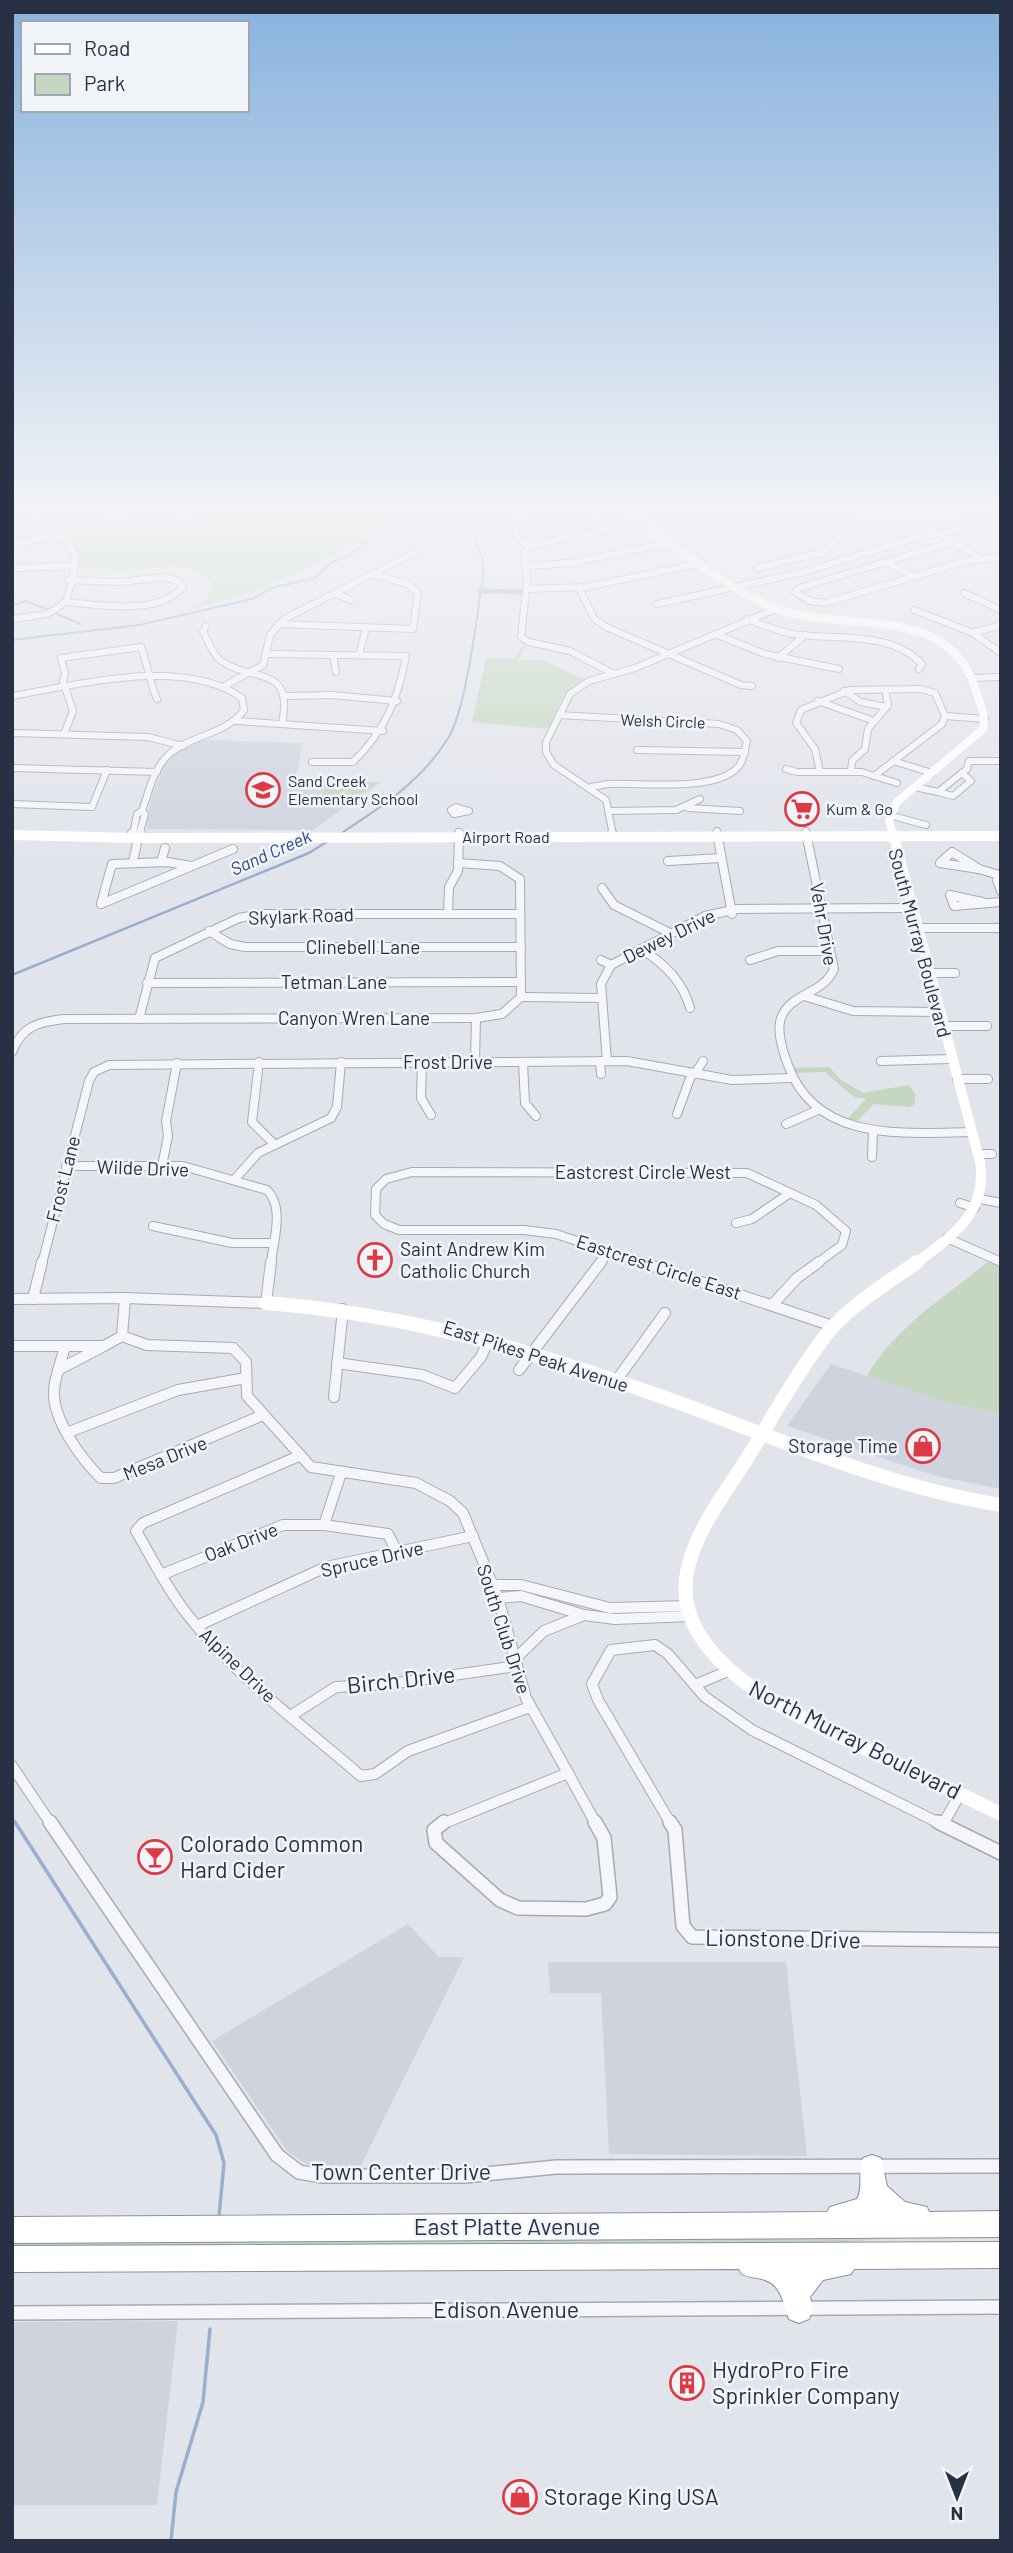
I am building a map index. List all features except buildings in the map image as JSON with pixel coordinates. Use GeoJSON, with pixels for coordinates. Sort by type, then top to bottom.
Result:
{"type":"FeatureCollection","features":[{"type":"Feature","properties":{"kind":"highway"},"geometry":{"type":"LineString","coordinates":[[873,2180],[887,2206],[903,2216],[957,2216],[971,2224]]}},
{"type":"Feature","properties":{"kind":"highway"},"geometry":{"type":"LineString","coordinates":[[779,2226],[794,2217],[860,2214],[868,2207],[873,2180]]}},
{"type":"Feature","properties":{"kind":"highway","name":"East Platte Avenue"},"geometry":{"type":"LineString","coordinates":[[12,2230],[1001,2224]]}},
{"type":"Feature","properties":{"kind":"highway"},"geometry":{"type":"LineString","coordinates":[[672,2254],[685,2266],[773,2267],[798,2301]]}},
{"type":"Feature","properties":{"kind":"highway","name":"East Platte Avenue"},"geometry":{"type":"LineString","coordinates":[[12,2259],[672,2254],[1001,2255]]}},
{"type":"Feature","properties":{"kind":"highway"},"geometry":{"type":"LineString","coordinates":[[798,2301],[805,2278],[819,2267],[892,2263],[902,2255]]}},
{"type":"Feature","properties":{"kind":"main road"},"geometry":{"type":"LineString","coordinates":[[864,624],[900,628],[930,637],[956,651],[971,678],[985,719],[979,734],[897,802],[889,815]]}},
{"type":"Feature","properties":{"kind":"main road","name":"South Murray Boulevard"},"geometry":{"type":"LineString","coordinates":[[889,815],[891,833],[978,1154],[982,1184],[977,1204]]}},
{"type":"Feature","properties":{"kind":"main road","name":"Airport Road"},"geometry":{"type":"LineString","coordinates":[[12,832],[136,835],[1001,833]]}},
{"type":"Feature","properties":{"kind":"main road"},"geometry":{"type":"LineString","coordinates":[[763,1434],[833,1326],[947,1238],[977,1204]]}},
{"type":"Feature","properties":{"kind":"main road","name":"East Pikes Peak Avenue"},"geometry":{"type":"LineString","coordinates":[[267,1303],[343,1309],[432,1323],[490,1338],[924,1489],[1001,1505]]}},
{"type":"Feature","properties":{"kind":"main road","name":"North Murray Boulevard"},"geometry":{"type":"LineString","coordinates":[[763,1434],[693,1548],[687,1567],[690,1611],[702,1639],[728,1671],[768,1700],[1001,1814]]}},
{"type":"Feature","properties":{"kind":"street"},"geometry":{"type":"LineString","coordinates":[[226,685],[263,665],[268,639],[278,624]]}},
{"type":"Feature","properties":{"kind":"street"},"geometry":{"type":"LineString","coordinates":[[281,624],[413,629],[414,624]]}},
{"type":"Feature","properties":{"kind":"street"},"geometry":{"type":"LineString","coordinates":[[522,624],[522,642],[570,651],[614,674]]}},
{"type":"Feature","properties":{"kind":"street"},"geometry":{"type":"LineString","coordinates":[[603,624],[741,685],[752,686]]}},
{"type":"Feature","properties":{"kind":"street"},"geometry":{"type":"LineString","coordinates":[[545,748],[570,694],[580,685],[669,654],[713,631],[735,624]]}},
{"type":"Feature","properties":{"kind":"street"},"geometry":{"type":"LineString","coordinates":[[764,624],[805,635],[893,646],[917,657],[922,664],[919,668]]}},
{"type":"Feature","properties":{"kind":"street"},"geometry":{"type":"LineString","coordinates":[[950,624],[973,633],[1001,653]]}},
{"type":"Feature","properties":{"kind":"street"},"geometry":{"type":"LineString","coordinates":[[973,633],[1001,625]]}},
{"type":"Feature","properties":{"kind":"street"},"geometry":{"type":"LineString","coordinates":[[206,626],[203,632],[218,659],[255,671],[274,681],[286,696],[282,724]]}},
{"type":"Feature","properties":{"kind":"street"},"geometry":{"type":"LineString","coordinates":[[359,655],[366,628]]}},
{"type":"Feature","properties":{"kind":"street"},"geometry":{"type":"LineString","coordinates":[[713,631],[778,658],[839,669]]}},
{"type":"Feature","properties":{"kind":"street"},"geometry":{"type":"LineString","coordinates":[[778,658],[805,635]]}},
{"type":"Feature","properties":{"kind":"street"},"geometry":{"type":"LineString","coordinates":[[64,734],[73,714],[65,689],[61,658],[141,648],[148,678],[157,699]]}},
{"type":"Feature","properties":{"kind":"street"},"geometry":{"type":"LineString","coordinates":[[267,654],[406,656],[397,701],[383,731],[353,762],[312,762]]}},
{"type":"Feature","properties":{"kind":"street"},"geometry":{"type":"LineString","coordinates":[[333,655],[336,672]]}},
{"type":"Feature","properties":{"kind":"street"},"geometry":{"type":"LineString","coordinates":[[12,696],[148,678],[191,676],[226,685],[243,701],[244,710],[237,721],[165,757],[142,811],[137,814],[133,862]]}},
{"type":"Feature","properties":{"kind":"street"},"geometry":{"type":"LineString","coordinates":[[971,678],[1001,677]]}},
{"type":"Feature","properties":{"kind":"street"},"geometry":{"type":"LineString","coordinates":[[580,685],[588,688]]}},
{"type":"Feature","properties":{"kind":"street"},"geometry":{"type":"LineString","coordinates":[[851,772],[850,763],[866,746],[867,732],[887,707],[885,689]]}},
{"type":"Feature","properties":{"kind":"street"},"geometry":{"type":"LineString","coordinates":[[844,691],[861,702],[887,707]]}},
{"type":"Feature","properties":{"kind":"street"},"geometry":{"type":"LineString","coordinates":[[820,772],[815,749],[796,722],[801,710],[844,691],[933,691],[945,716],[938,729],[874,776]]}},
{"type":"Feature","properties":{"kind":"street"},"geometry":{"type":"LineString","coordinates":[[286,696],[331,695],[397,701]]}},
{"type":"Feature","properties":{"kind":"street"},"geometry":{"type":"LineString","coordinates":[[818,701],[874,721]]}},
{"type":"Feature","properties":{"kind":"street","name":"Welsh Circle"},"geometry":{"type":"LineString","coordinates":[[559,715],[719,724],[744,735],[747,741],[745,752]]}},
{"type":"Feature","properties":{"kind":"street"},"geometry":{"type":"LineString","coordinates":[[945,716],[985,719]]}},
{"type":"Feature","properties":{"kind":"street"},"geometry":{"type":"LineString","coordinates":[[237,721],[383,731]]}},
{"type":"Feature","properties":{"kind":"street"},"geometry":{"type":"LineString","coordinates":[[12,733],[148,737],[183,746]]}},
{"type":"Feature","properties":{"kind":"street"},"geometry":{"type":"LineString","coordinates":[[545,748],[556,748]]}},
{"type":"Feature","properties":{"kind":"street"},"geometry":{"type":"LineString","coordinates":[[545,748],[554,765],[591,787],[606,800],[612,834]]}},
{"type":"Feature","properties":{"kind":"street"},"geometry":{"type":"LineString","coordinates":[[591,787],[617,781],[712,780],[737,770],[745,752],[637,750]]}},
{"type":"Feature","properties":{"kind":"street"},"geometry":{"type":"LineString","coordinates":[[938,792],[968,769],[968,761],[1001,761]]}},
{"type":"Feature","properties":{"kind":"street"},"geometry":{"type":"LineString","coordinates":[[891,763],[930,775]]}},
{"type":"Feature","properties":{"kind":"street"},"geometry":{"type":"LineString","coordinates":[[12,768],[157,772]]}},
{"type":"Feature","properties":{"kind":"street"},"geometry":{"type":"LineString","coordinates":[[786,769],[851,772],[897,783]]}},
{"type":"Feature","properties":{"kind":"street"},"geometry":{"type":"LineString","coordinates":[[12,804],[92,807],[107,771]]}},
{"type":"Feature","properties":{"kind":"street"},"geometry":{"type":"LineString","coordinates":[[915,787],[953,796],[971,781],[962,773]]}},
{"type":"Feature","properties":{"kind":"street"},"geometry":{"type":"LineString","coordinates":[[688,808],[700,799]]}},
{"type":"Feature","properties":{"kind":"street"},"geometry":{"type":"LineString","coordinates":[[610,811],[688,808],[698,811],[740,811]]}},
{"type":"Feature","properties":{"kind":"street"},"geometry":{"type":"LineString","coordinates":[[889,815],[926,825]]}},
{"type":"Feature","properties":{"kind":"street"},"geometry":{"type":"LineString","coordinates":[[717,833],[731,912]]}},
{"type":"Feature","properties":{"kind":"street","name":"Vehr Drive"},"geometry":{"type":"LineString","coordinates":[[806,833],[834,969],[831,979],[784,1012],[780,1023],[790,1078],[800,1093],[818,1110],[842,1123],[873,1131],[972,1132]]}},
{"type":"Feature","properties":{"kind":"street"},"geometry":{"type":"LineString","coordinates":[[448,914],[449,887],[457,874],[459,834]]}},
{"type":"Feature","properties":{"kind":"street"},"geometry":{"type":"LineString","coordinates":[[161,862],[165,848]]}},
{"type":"Feature","properties":{"kind":"street"},"geometry":{"type":"LineString","coordinates":[[191,866],[185,863],[161,862],[112,864],[100,904],[233,849]]}},
{"type":"Feature","properties":{"kind":"street"},"geometry":{"type":"LineString","coordinates":[[979,869],[951,852],[940,863],[1000,874],[997,880],[1001,891]]}},
{"type":"Feature","properties":{"kind":"street"},"geometry":{"type":"LineString","coordinates":[[668,861],[721,858]]}},
{"type":"Feature","properties":{"kind":"street"},"geometry":{"type":"LineString","coordinates":[[458,863],[486,863],[510,867],[520,879],[521,997],[602,998]]}},
{"type":"Feature","properties":{"kind":"street"},"geometry":{"type":"LineString","coordinates":[[602,888],[614,905],[670,933]]}},
{"type":"Feature","properties":{"kind":"street"},"geometry":{"type":"LineString","coordinates":[[982,902],[1001,902]]}},
{"type":"Feature","properties":{"kind":"street"},"geometry":{"type":"LineString","coordinates":[[601,910],[614,905]]}},
{"type":"Feature","properties":{"kind":"street","name":"Dewey Drive"},"geometry":{"type":"LineString","coordinates":[[604,1061],[602,979],[611,965],[670,933],[705,916],[731,912],[911,908]]}},
{"type":"Feature","properties":{"kind":"street","name":"Skylark Road"},"geometry":{"type":"LineString","coordinates":[[139,1019],[155,958],[239,918],[260,914],[520,914]]}},
{"type":"Feature","properties":{"kind":"street"},"geometry":{"type":"LineString","coordinates":[[917,928],[1001,928]]}},
{"type":"Feature","properties":{"kind":"street","name":"Clinebell Lane"},"geometry":{"type":"LineString","coordinates":[[209,931],[230,944],[246,947],[521,947]]}},
{"type":"Feature","properties":{"kind":"street"},"geometry":{"type":"LineString","coordinates":[[641,949],[665,965],[685,994],[690,1008]]}},
{"type":"Feature","properties":{"kind":"street"},"geometry":{"type":"LineString","coordinates":[[750,960],[758,955],[780,951],[830,951]]}},
{"type":"Feature","properties":{"kind":"street"},"geometry":{"type":"LineString","coordinates":[[601,960],[611,965]]}},
{"type":"Feature","properties":{"kind":"street"},"geometry":{"type":"LineString","coordinates":[[929,973],[955,973]]}},
{"type":"Feature","properties":{"kind":"street","name":"Tetman Lane"},"geometry":{"type":"LineString","coordinates":[[147,982],[521,982]]}},
{"type":"Feature","properties":{"kind":"street"},"geometry":{"type":"LineString","coordinates":[[804,996],[825,1006],[848,1012],[939,1012]]}},
{"type":"Feature","properties":{"kind":"street","name":"Canyon Wren Lane"},"geometry":{"type":"LineString","coordinates":[[12,1052],[18,1033],[42,1021],[476,1018],[511,1011],[521,997]]}},
{"type":"Feature","properties":{"kind":"street"},"geometry":{"type":"LineString","coordinates":[[475,1061],[476,1018]]}},
{"type":"Feature","properties":{"kind":"street"},"geometry":{"type":"LineString","coordinates":[[943,1026],[987,1026]]}},
{"type":"Feature","properties":{"kind":"street"},"geometry":{"type":"LineString","coordinates":[[881,1061],[951,1059]]}},
{"type":"Feature","properties":{"kind":"street"},"geometry":{"type":"LineString","coordinates":[[601,1074],[604,1061]]}},
{"type":"Feature","properties":{"kind":"street","name":"Frost Drive"},"geometry":{"type":"LineString","coordinates":[[105,1067],[122,1063],[604,1061],[646,1063],[743,1080],[790,1078]]}},
{"type":"Feature","properties":{"kind":"street"},"geometry":{"type":"LineString","coordinates":[[259,1062],[252,1122],[275,1144]]}},
{"type":"Feature","properties":{"kind":"street"},"geometry":{"type":"LineString","coordinates":[[234,1180],[254,1157],[334,1115],[341,1062]]}},
{"type":"Feature","properties":{"kind":"street"},"geometry":{"type":"LineString","coordinates":[[422,1062],[421,1098],[431,1115]]}},
{"type":"Feature","properties":{"kind":"street"},"geometry":{"type":"LineString","coordinates":[[523,1062],[525,1103],[537,1116]]}},
{"type":"Feature","properties":{"kind":"street"},"geometry":{"type":"LineString","coordinates":[[677,1114],[686,1103],[686,1087],[703,1062]]}},
{"type":"Feature","properties":{"kind":"street"},"geometry":{"type":"LineString","coordinates":[[162,1166],[168,1136],[166,1121],[177,1063]]}},
{"type":"Feature","properties":{"kind":"street","name":"Frost Lane"},"geometry":{"type":"LineString","coordinates":[[33,1299],[89,1081],[94,1072],[105,1067]]}},
{"type":"Feature","properties":{"kind":"street"},"geometry":{"type":"LineString","coordinates":[[957,1079],[988,1079]]}},
{"type":"Feature","properties":{"kind":"street"},"geometry":{"type":"LineString","coordinates":[[786,1124],[818,1110]]}},
{"type":"Feature","properties":{"kind":"street"},"geometry":{"type":"LineString","coordinates":[[872,1157],[873,1131]]}},
{"type":"Feature","properties":{"kind":"street"},"geometry":{"type":"LineString","coordinates":[[978,1154],[992,1154]]}},
{"type":"Feature","properties":{"kind":"street","name":"Wilde Drive"},"geometry":{"type":"LineString","coordinates":[[66,1166],[190,1167],[267,1190],[275,1198],[277,1208],[267,1303]]}},
{"type":"Feature","properties":{"kind":"street","name":"Eastcrest Circle West"},"geometry":{"type":"LineString","coordinates":[[374,1201],[382,1176],[412,1172],[736,1172],[757,1176],[837,1219],[849,1231],[842,1245],[797,1278],[774,1304]]}},
{"type":"Feature","properties":{"kind":"street"},"geometry":{"type":"LineString","coordinates":[[736,1223],[752,1219],[790,1193]]}},
{"type":"Feature","properties":{"kind":"street","name":"Eastcrest Circle East"},"geometry":{"type":"LineString","coordinates":[[374,1201],[379,1220],[399,1230],[534,1231],[565,1236],[833,1326]]}},
{"type":"Feature","properties":{"kind":"street"},"geometry":{"type":"LineString","coordinates":[[960,1203],[1001,1203]]}},
{"type":"Feature","properties":{"kind":"street"},"geometry":{"type":"LineString","coordinates":[[153,1226],[232,1243],[273,1243]]}},
{"type":"Feature","properties":{"kind":"street"},"geometry":{"type":"LineString","coordinates":[[947,1238],[1001,1262]]}},
{"type":"Feature","properties":{"kind":"street"},"geometry":{"type":"LineString","coordinates":[[519,1370],[611,1250]]}},
{"type":"Feature","properties":{"kind":"street"},"geometry":{"type":"LineString","coordinates":[[60,1369],[122,1336],[125,1298]]}},
{"type":"Feature","properties":{"kind":"street","name":"East Pikes Peak Avenue"},"geometry":{"type":"LineString","coordinates":[[12,1299],[125,1298],[267,1303]]}},
{"type":"Feature","properties":{"kind":"street"},"geometry":{"type":"LineString","coordinates":[[334,1397],[343,1309]]}},
{"type":"Feature","properties":{"kind":"street"},"geometry":{"type":"LineString","coordinates":[[616,1381],[665,1313]]}},
{"type":"Feature","properties":{"kind":"street","name":"South Club Drive"},"geometry":{"type":"LineString","coordinates":[[122,1336],[147,1345],[225,1346],[243,1349],[247,1396],[311,1467],[393,1479],[424,1487],[457,1506],[473,1536],[498,1598],[530,1707],[568,1773],[607,1849],[611,1888],[605,1904],[586,1909],[528,1910],[509,1905],[436,1843],[434,1830],[447,1819],[568,1773]]}},
{"type":"Feature","properties":{"kind":"street"},"geometry":{"type":"LineString","coordinates":[[337,1363],[422,1375],[455,1388],[481,1356],[490,1338]]}},
{"type":"Feature","properties":{"kind":"street"},"geometry":{"type":"LineString","coordinates":[[12,1346],[104,1346]]}},
{"type":"Feature","properties":{"kind":"street","name":"Mesa Drive"},"geometry":{"type":"LineString","coordinates":[[65,1346],[54,1387],[55,1404],[69,1432],[97,1474],[108,1479],[263,1415]]}},
{"type":"Feature","properties":{"kind":"street"},"geometry":{"type":"LineString","coordinates":[[69,1432],[173,1392],[222,1380],[246,1378]]}},
{"type":"Feature","properties":{"kind":"street","name":"Alpine Drive"},"geometry":{"type":"LineString","coordinates":[[299,1456],[138,1526],[136,1536],[197,1626],[252,1682],[355,1772],[368,1777],[408,1751],[530,1707]]}},
{"type":"Feature","properties":{"kind":"street"},"geometry":{"type":"LineString","coordinates":[[324,1525],[341,1473]]}},
{"type":"Feature","properties":{"kind":"street","name":"Oak Drive"},"geometry":{"type":"LineString","coordinates":[[161,1575],[283,1525],[324,1525],[388,1534],[397,1552]]}},
{"type":"Feature","properties":{"kind":"street","name":"Spruce Drive"},"geometry":{"type":"LineString","coordinates":[[197,1626],[326,1567],[473,1536]]}},
{"type":"Feature","properties":{"kind":"street"},"geometry":{"type":"LineString","coordinates":[[493,1586],[521,1585],[610,1608],[690,1611]]}},
{"type":"Feature","properties":{"kind":"street"},"geometry":{"type":"LineString","coordinates":[[498,1598],[521,1596],[584,1615],[622,1619],[690,1611]]}},
{"type":"Feature","properties":{"kind":"street"},"geometry":{"type":"LineString","coordinates":[[516,1662],[544,1631],[584,1615]]}},
{"type":"Feature","properties":{"kind":"street","name":"Lionstone Drive"},"geometry":{"type":"LineString","coordinates":[[1001,1853],[751,1730],[719,1708],[662,1648],[646,1644],[611,1650],[592,1685],[598,1700],[675,1830],[686,1932],[701,1940],[1001,1940]]}},
{"type":"Feature","properties":{"kind":"street","name":"Birch Drive"},"geometry":{"type":"LineString","coordinates":[[292,1715],[336,1687],[390,1684],[516,1662]]}},
{"type":"Feature","properties":{"kind":"street"},"geometry":{"type":"LineString","coordinates":[[695,1685],[728,1671]]}},
{"type":"Feature","properties":{"kind":"street","name":"Town Center Drive"},"geometry":{"type":"LineString","coordinates":[[12,1766],[277,2155],[299,2172],[321,2176],[452,2176],[556,2166],[873,2180],[1001,2166]]}},
{"type":"Feature","properties":{"kind":"street"},"geometry":{"type":"LineString","coordinates":[[943,1824],[960,1794]]}},
{"type":"Feature","properties":{"kind":"street","name":"Edison Avenue"},"geometry":{"type":"LineString","coordinates":[[12,2313],[798,2301],[1001,2307]]}},
{"type":"Feature","properties":{"kind":"shaded area","name":"Sand Creek Elementary School"},"geometry":{"type":"Polygon","coordinates":[[[203,740],[303,743],[295,781],[381,782],[313,830],[146,829],[151,798],[164,765],[177,752],[203,740]]]}},
{"type":"Feature","properties":{"kind":"shaded area"},"geometry":{"type":"Polygon","coordinates":[[[831,1364],[949,1403],[1001,1414],[1001,1489],[936,1476],[787,1426],[831,1364]]]}},
{"type":"Feature","properties":{"kind":"shaded area"},"geometry":{"type":"Polygon","coordinates":[[[408,1924],[439,1957],[464,1957],[360,2167],[306,2164],[287,2151],[212,2041],[408,1924]]]}},
{"type":"Feature","properties":{"kind":"shaded area"},"geometry":{"type":"Polygon","coordinates":[[[548,1962],[786,1962],[807,2156],[609,2154],[601,1993],[550,1993],[548,1962]]]}},
{"type":"Feature","properties":{"kind":"shaded area"},"geometry":{"type":"Polygon","coordinates":[[[178,2321],[157,2505],[12,2505],[12,2322],[178,2321]]]}},
{"type":"Feature","properties":{"kind":"green space"},"geometry":{"type":"Polygon","coordinates":[[[523,646],[526,646],[518,660],[542,660],[586,680],[564,695],[548,729],[472,722],[486,658],[513,659],[523,646]]]}},
{"type":"Feature","properties":{"kind":"green space"},"geometry":{"type":"Polygon","coordinates":[[[377,783],[347,803],[321,808],[325,785],[377,783]]]}},
{"type":"Feature","properties":{"kind":"green space"},"geometry":{"type":"Polygon","coordinates":[[[829,1067],[841,1080],[863,1093],[909,1085],[915,1094],[915,1104],[909,1107],[874,1104],[855,1123],[847,1120],[866,1099],[854,1097],[825,1072],[794,1073],[793,1068],[829,1067]]]}},
{"type":"Feature","properties":{"kind":"green space"},"geometry":{"type":"Polygon","coordinates":[[[988,1262],[1000,1266],[1001,1273],[1001,1414],[949,1403],[867,1376],[891,1343],[906,1328],[988,1262]]]}},
{"type":"Feature","properties":{"kind":"green space"},"geometry":{"type":"Polygon","coordinates":[[[906,2237],[764,2249],[12,2253],[12,2242],[906,2237]]]}},
{"type":"Feature","properties":{"kind":"waterway"},"geometry":{"type":"LineString","coordinates":[[12,640],[143,624]]}},
{"type":"Feature","properties":{"kind":"waterway","name":"Sand Creek"},"geometry":{"type":"LineString","coordinates":[[343,832],[387,802],[413,780],[447,740],[460,707],[476,624]]}},
{"type":"Feature","properties":{"kind":"waterway","name":"Sand Creek"},"geometry":{"type":"LineString","coordinates":[[12,975],[309,853],[328,841]]}},
{"type":"Feature","properties":{"kind":"waterway"},"geometry":{"type":"LineString","coordinates":[[12,1817],[16,1824]]}},
{"type":"Feature","properties":{"kind":"waterway"},"geometry":{"type":"LineString","coordinates":[[15,1822],[216,2135],[224,2163],[219,2216]]}},
{"type":"Feature","properties":{"kind":"waterway"},"geometry":{"type":"LineString","coordinates":[[171,2541],[176,2492],[203,2402],[210,2329]]}},
{"type":"Feature","properties":{"kind":"place","name":"Sand Creek Elementary School"},"geometry":{"type":"Point","coordinates":[263,790]}},
{"type":"Feature","properties":{"kind":"place","name":"Kum & Go"},"geometry":{"type":"Point","coordinates":[802,809]}},
{"type":"Feature","properties":{"kind":"place","name":"Saint Andrew Kim Catholic Church"},"geometry":{"type":"Point","coordinates":[375,1260]}},
{"type":"Feature","properties":{"kind":"place","name":"Storage Time"},"geometry":{"type":"Point","coordinates":[923,1446]}},
{"type":"Feature","properties":{"kind":"place","name":"Colorado Common Hard Cider"},"geometry":{"type":"Point","coordinates":[155,1857]}},
{"type":"Feature","properties":{"kind":"place","name":"HydroPro Fire Sprinkler Company"},"geometry":{"type":"Point","coordinates":[687,2383]}},
{"type":"Feature","properties":{"kind":"place","name":"Storage King USA"},"geometry":{"type":"Point","coordinates":[520,2497]}}]}
